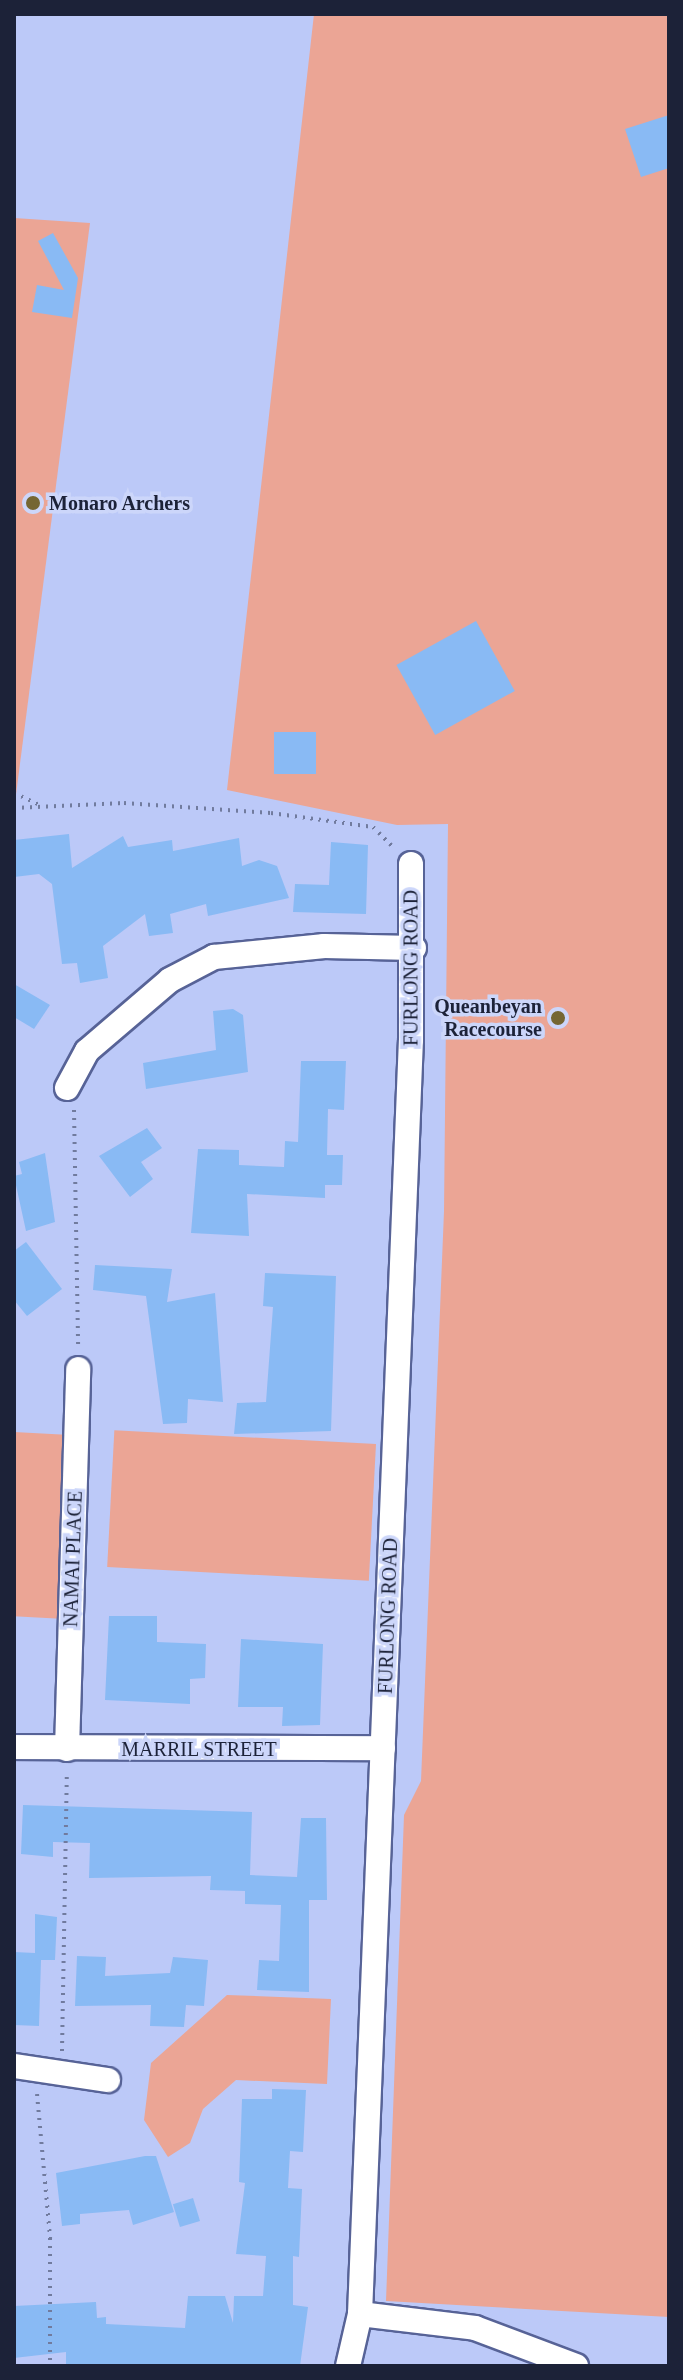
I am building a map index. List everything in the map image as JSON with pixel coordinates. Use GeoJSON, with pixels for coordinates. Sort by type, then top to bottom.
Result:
{"type":"FeatureCollection","features":[{"type":"Feature","properties":{"kind":"street","name":"FURLONG ROAD"},"geometry":{"type":"LineString","coordinates":[[348,2366],[360,2314],[414,948],[411,864]]}},
{"type":"Feature","properties":{"kind":"street"},"geometry":{"type":"LineString","coordinates":[[67,1088],[87,1051],[170,980],[214,957],[324,946],[414,948]]}},
{"type":"Feature","properties":{"kind":"street","name":"NAMAI PLACE"},"geometry":{"type":"LineString","coordinates":[[67,1749],[78,1369]]}},
{"type":"Feature","properties":{"kind":"street","name":"MARRIL STREET"},"geometry":{"type":"LineString","coordinates":[[14,1747],[383,1748]]}},
{"type":"Feature","properties":{"kind":"street"},"geometry":{"type":"LineString","coordinates":[[25,2069],[108,2080]]}},
{"type":"Feature","properties":{"kind":"street"},"geometry":{"type":"LineString","coordinates":[[360,2314],[475,2328],[576,2366]]}},
{"type":"Feature","properties":{"kind":"path"},"geometry":{"type":"LineString","coordinates":[[14,793],[42,806]]}},
{"type":"Feature","properties":{"kind":"path"},"geometry":{"type":"LineString","coordinates":[[14,808],[242,811],[373,827],[411,864]]}},
{"type":"Feature","properties":{"kind":"path"},"geometry":{"type":"LineString","coordinates":[[67,1088],[78,1123],[78,1369]]}},
{"type":"Feature","properties":{"kind":"path"},"geometry":{"type":"LineString","coordinates":[[62,2075],[67,1749]]}},
{"type":"Feature","properties":{"kind":"path"},"geometry":{"type":"LineString","coordinates":[[25,2069],[50,2238],[50,2366]]}},
{"type":"Feature","properties":{"kind":"shaded area","name":"Queanbeyan Racecourse"},"geometry":{"type":"Polygon","coordinates":[[[314,14],[669,14],[669,2317],[386,2301],[404,1815],[421,1781],[444,1211],[448,824],[397,825],[227,790],[314,14]]]}},
{"type":"Feature","properties":{"kind":"shaded area","name":"Monaro Archers"},"geometry":{"type":"Polygon","coordinates":[[[14,218],[90,223],[14,810],[14,218]]]}},
{"type":"Feature","properties":{"kind":"shaded area"},"geometry":{"type":"Polygon","coordinates":[[[114,1430],[376,1444],[369,1581],[107,1567],[114,1430]]]}},
{"type":"Feature","properties":{"kind":"shaded area"},"geometry":{"type":"Polygon","coordinates":[[[14,1432],[75,1435],[65,1619],[14,1616],[14,1432]]]}},
{"type":"Feature","properties":{"kind":"shaded area"},"geometry":{"type":"Polygon","coordinates":[[[227,1995],[331,1999],[327,2084],[236,2080],[203,2109],[190,2143],[168,2157],[144,2120],[151,2063],[227,1995]]]}},
{"type":"Feature","properties":{"kind":"building"},"geometry":{"type":"Polygon","coordinates":[[[669,115],[669,168],[641,177],[625,129],[669,115]]]}},
{"type":"Feature","properties":{"kind":"building"},"geometry":{"type":"Polygon","coordinates":[[[53,233],[78,278],[72,318],[32,312],[37,285],[64,290],[38,241],[53,233]]]}},
{"type":"Feature","properties":{"kind":"building"},"geometry":{"type":"Polygon","coordinates":[[[476,621],[515,691],[435,735],[396,665],[476,621]]]}},
{"type":"Feature","properties":{"kind":"building"},"geometry":{"type":"Polygon","coordinates":[[[274,732],[316,732],[316,774],[274,774],[274,732]]]}},
{"type":"Feature","properties":{"kind":"building"},"geometry":{"type":"Polygon","coordinates":[[[69,834],[72,868],[123,836],[128,847],[172,840],[173,851],[239,838],[242,866],[259,860],[277,866],[289,898],[208,916],[206,904],[170,914],[173,933],[149,936],[145,914],[103,946],[108,978],[80,983],[77,963],[62,964],[52,884],[39,874],[14,877],[14,840],[69,834]]]}},
{"type":"Feature","properties":{"kind":"building"},"geometry":{"type":"Polygon","coordinates":[[[331,842],[368,845],[366,914],[293,912],[295,884],[329,885],[331,842]]]}},
{"type":"Feature","properties":{"kind":"building"},"geometry":{"type":"Polygon","coordinates":[[[14,984],[50,1005],[34,1029],[14,1017],[14,984]]]}},
{"type":"Feature","properties":{"kind":"building"},"geometry":{"type":"Polygon","coordinates":[[[233,1009],[243,1015],[248,1072],[146,1089],[143,1063],[216,1050],[213,1011],[233,1009]]]}},
{"type":"Feature","properties":{"kind":"building"},"geometry":{"type":"Polygon","coordinates":[[[301,1061],[346,1061],[344,1110],[328,1109],[327,1155],[343,1155],[342,1185],[325,1185],[325,1198],[247,1194],[249,1236],[191,1233],[198,1149],[239,1150],[239,1165],[284,1167],[285,1141],[298,1142],[301,1061]]]}},
{"type":"Feature","properties":{"kind":"building"},"geometry":{"type":"Polygon","coordinates":[[[147,1128],[162,1148],[141,1162],[153,1179],[130,1197],[99,1156],[147,1128]]]}},
{"type":"Feature","properties":{"kind":"building"},"geometry":{"type":"Polygon","coordinates":[[[45,1153],[55,1222],[26,1231],[14,1176],[22,1174],[19,1162],[45,1153]]]}},
{"type":"Feature","properties":{"kind":"building"},"geometry":{"type":"Polygon","coordinates":[[[26,1242],[62,1289],[27,1316],[14,1300],[14,1251],[26,1242]]]}},
{"type":"Feature","properties":{"kind":"building"},"geometry":{"type":"Polygon","coordinates":[[[95,1265],[172,1269],[167,1302],[215,1293],[223,1402],[188,1399],[187,1423],[163,1424],[146,1296],[93,1290],[95,1265]]]}},
{"type":"Feature","properties":{"kind":"building"},"geometry":{"type":"Polygon","coordinates":[[[265,1273],[336,1276],[331,1431],[234,1434],[237,1403],[266,1402],[273,1307],[263,1306],[265,1273]]]}},
{"type":"Feature","properties":{"kind":"building"},"geometry":{"type":"Polygon","coordinates":[[[109,1616],[157,1616],[157,1642],[206,1644],[205,1678],[190,1679],[190,1704],[105,1700],[109,1616]]]}},
{"type":"Feature","properties":{"kind":"building"},"geometry":{"type":"Polygon","coordinates":[[[241,1639],[323,1644],[320,1725],[282,1726],[283,1707],[238,1707],[241,1639]]]}},
{"type":"Feature","properties":{"kind":"building"},"geometry":{"type":"Polygon","coordinates":[[[23,1805],[252,1812],[250,1875],[297,1877],[301,1818],[326,1818],[327,1900],[309,1900],[309,1992],[257,1990],[259,1960],[279,1961],[281,1905],[245,1904],[245,1891],[210,1890],[211,1876],[89,1878],[90,1843],[53,1842],[53,1857],[21,1854],[23,1805]]]}},
{"type":"Feature","properties":{"kind":"building"},"geometry":{"type":"Polygon","coordinates":[[[35,1914],[57,1917],[55,1960],[41,1960],[39,2026],[14,2025],[14,1952],[35,1953],[35,1914]]]}},
{"type":"Feature","properties":{"kind":"building"},"geometry":{"type":"Polygon","coordinates":[[[77,1956],[106,1957],[105,1976],[170,1973],[173,1957],[208,1960],[204,2006],[186,2005],[184,2027],[150,2026],[151,2005],[75,2006],[77,1956]]]}},
{"type":"Feature","properties":{"kind":"building"},"geometry":{"type":"Polygon","coordinates":[[[272,2089],[306,2090],[303,2152],[290,2151],[288,2188],[302,2189],[299,2257],[293,2256],[293,2305],[308,2307],[300,2366],[66,2366],[66,2352],[14,2358],[14,2306],[96,2302],[97,2318],[106,2317],[106,2324],[185,2328],[188,2296],[225,2296],[233,2323],[234,2296],[263,2296],[266,2256],[236,2254],[245,2183],[239,2182],[242,2099],[272,2099],[272,2089]]]}},
{"type":"Feature","properties":{"kind":"building"},"geometry":{"type":"Polygon","coordinates":[[[156,2156],[174,2212],[133,2225],[129,2210],[80,2214],[80,2224],[62,2226],[56,2173],[156,2156]]]}},
{"type":"Feature","properties":{"kind":"building"},"geometry":{"type":"Polygon","coordinates":[[[193,2198],[200,2221],[180,2227],[173,2204],[193,2198]]]}},
{"type":"Feature","properties":{"kind":"place","name":"Monaro Archers"},"geometry":{"type":"Point","coordinates":[33,503]}},
{"type":"Feature","properties":{"kind":"place","name":"Queanbeyan Racecourse"},"geometry":{"type":"Point","coordinates":[558,1018]}}]}
